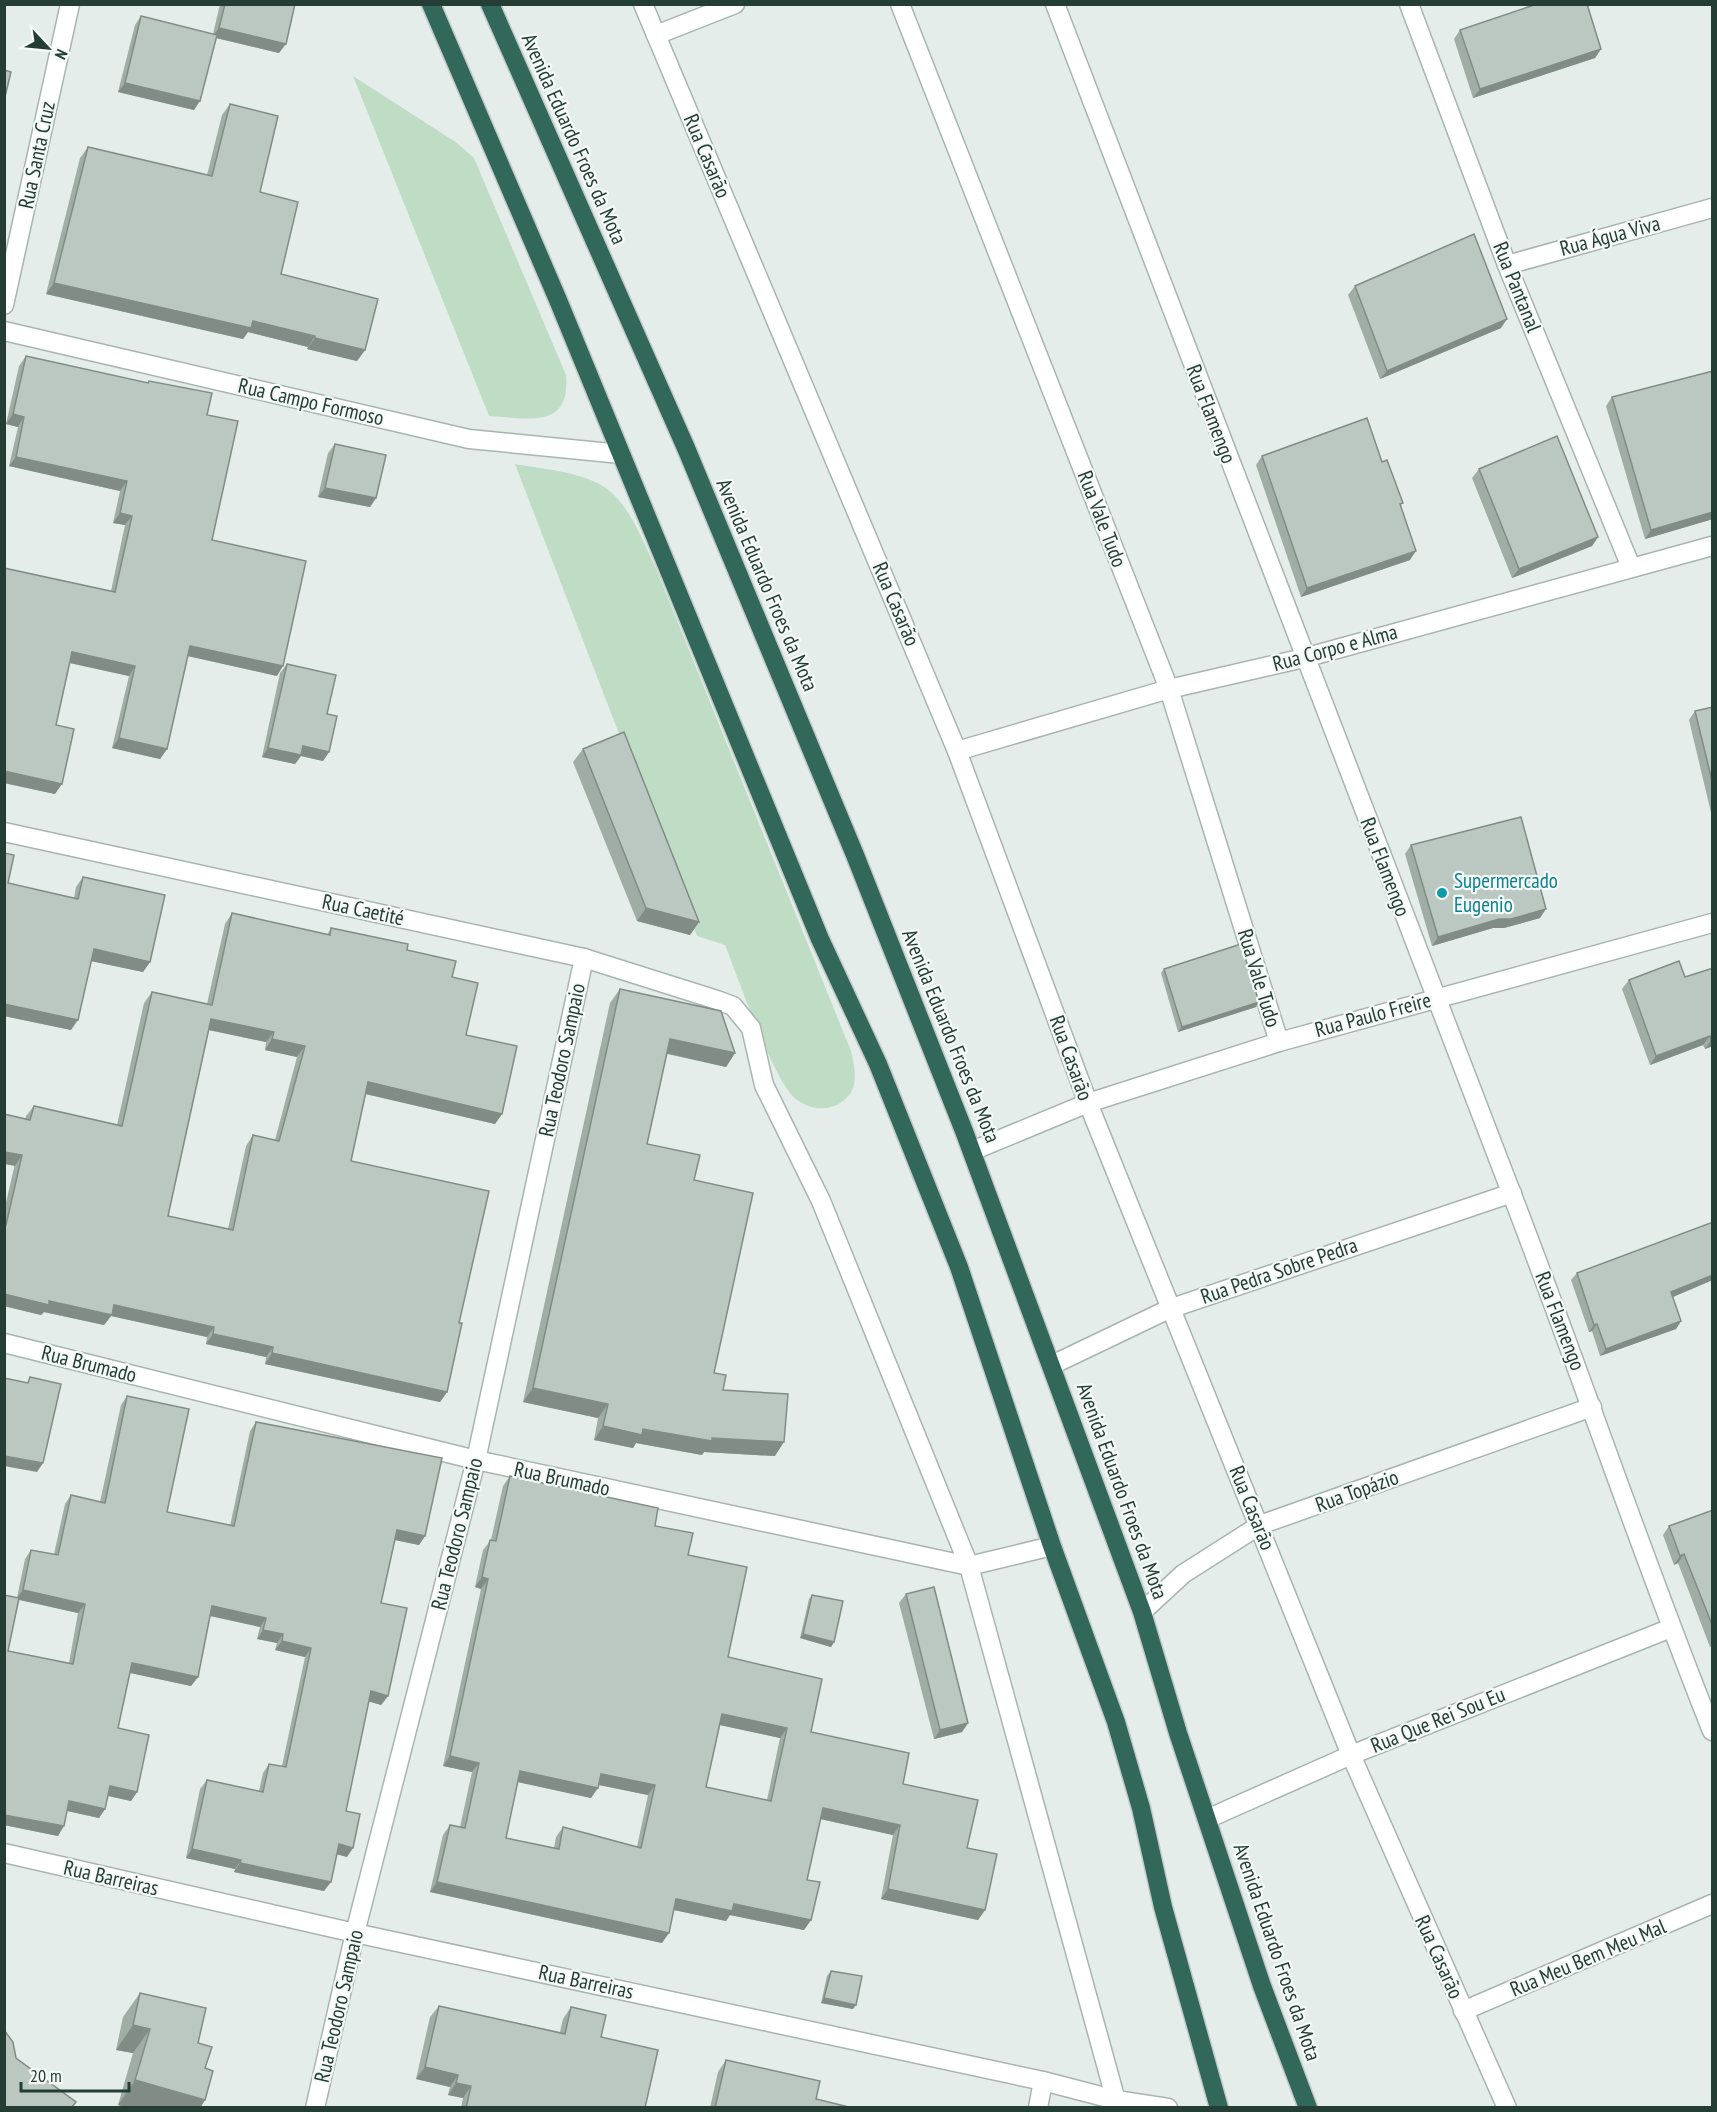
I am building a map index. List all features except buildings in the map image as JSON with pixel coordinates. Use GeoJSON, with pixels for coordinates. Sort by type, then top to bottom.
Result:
{"type":"FeatureCollection","features":[{"type":"Feature","properties":{"kind":"highway"},"geometry":{"type":"LineString","coordinates":[[431,4],[621,454],[820,939],[878,1064],[955,1256],[1052,1546],[1122,1744],[1141,1808],[1163,1906],[1219,2108]]}},
{"type":"Feature","properties":{"kind":"highway","name":"Avenida Eduardo Froes da Mota"},"geometry":{"type":"LineString","coordinates":[[490,4],[691,459],[855,855],[972,1151],[1142,1612],[1207,1819],[1263,1986],[1308,2108]]}},
{"type":"Feature","properties":{"kind":"street","name":"Rua Santa Cruz"},"geometry":{"type":"LineString","coordinates":[[4,305],[70,4]]}},
{"type":"Feature","properties":{"kind":"street","name":"Rua Casarão"},"geometry":{"type":"LineString","coordinates":[[643,4],[957,751],[1088,1103],[1169,1309],[1260,1525],[1351,1755],[1507,2108]]}},
{"type":"Feature","properties":{"kind":"street"},"geometry":{"type":"LineString","coordinates":[[656,35],[735,4]]}},
{"type":"Feature","properties":{"kind":"street","name":"Rua Vale Tudo"},"geometry":{"type":"LineString","coordinates":[[900,4],[1169,689],[1279,1041]]}},
{"type":"Feature","properties":{"kind":"street","name":"Rua Flamengo"},"geometry":{"type":"LineString","coordinates":[[1055,4],[1304,658],[1512,1193],[1671,1628],[1713,1731]]}},
{"type":"Feature","properties":{"kind":"street","name":"Rua Pantanal"},"geometry":{"type":"LineString","coordinates":[[1409,4],[1507,265],[1631,567]]}},
{"type":"Feature","properties":{"kind":"street","name":"Rua Água Viva"},"geometry":{"type":"LineString","coordinates":[[1507,265],[1713,208]]}},
{"type":"Feature","properties":{"kind":"street","name":"Rua Campo Formoso"},"geometry":{"type":"LineString","coordinates":[[4,331],[469,439],[621,454]]}},
{"type":"Feature","properties":{"kind":"street","name":"Rua Corpo e Alma"},"geometry":{"type":"LineString","coordinates":[[957,751],[1169,689],[1304,658],[1713,546]]}},
{"type":"Feature","properties":{"kind":"street","name":"Rua Caetité"},"geometry":{"type":"LineString","coordinates":[[4,832],[584,958],[733,1006],[751,1028],[758,1067],[764,1085],[821,1201],[969,1566],[1117,2104]]}},
{"type":"Feature","properties":{"kind":"street","name":"Rua Paulo Freire"},"geometry":{"type":"LineString","coordinates":[[972,1151],[1088,1103],[1279,1041],[1713,923]]}},
{"type":"Feature","properties":{"kind":"street","name":"Rua Teodoro Sampaio"},"geometry":{"type":"LineString","coordinates":[[315,2108],[356,1933],[476,1460],[584,958]]}},
{"type":"Feature","properties":{"kind":"street","name":"Rua Pedra Sobre Pedra"},"geometry":{"type":"LineString","coordinates":[[1052,1365],[1169,1309],[1512,1193]]}},
{"type":"Feature","properties":{"kind":"street","name":"Rua Brumado"},"geometry":{"type":"LineString","coordinates":[[4,1343],[476,1460],[969,1566],[1052,1546]]}},
{"type":"Feature","properties":{"kind":"street","name":"Rua Topázio"},"geometry":{"type":"LineString","coordinates":[[1142,1612],[1183,1574],[1260,1525],[1592,1407]]}},
{"type":"Feature","properties":{"kind":"street","name":"Rua Que Rei Sou Eu"},"geometry":{"type":"LineString","coordinates":[[1207,1819],[1351,1755],[1671,1628]]}},
{"type":"Feature","properties":{"kind":"street","name":"Rua Barreiras"},"geometry":{"type":"LineString","coordinates":[[4,1853],[356,1933],[1044,2081],[1117,2104],[1168,2108]]}},
{"type":"Feature","properties":{"kind":"street","name":"Rua Meu Bem Meu Mal"},"geometry":{"type":"LineString","coordinates":[[1463,2011],[1713,1904]]}},
{"type":"Feature","properties":{"kind":"street"},"geometry":{"type":"LineString","coordinates":[[1038,2108],[1044,2081]]}},
{"type":"Feature","properties":{"kind":"green space"},"geometry":{"type":"Polygon","coordinates":[[[353,76],[457,143],[474,158],[566,375],[566,393],[561,405],[554,413],[531,418],[489,416],[353,76]]]}},
{"type":"Feature","properties":{"kind":"green space"},"geometry":{"type":"Polygon","coordinates":[[[515,464],[570,474],[601,485],[611,492],[627,510],[639,533],[655,566],[851,1051],[855,1071],[854,1084],[848,1096],[838,1105],[826,1108],[807,1106],[787,1089],[767,1051],[725,945],[697,936],[515,464]]]}},
{"type":"Feature","properties":{"kind":"place","name":"Supermercado Eugenio"},"geometry":{"type":"Point","coordinates":[1442,893]}}]}
